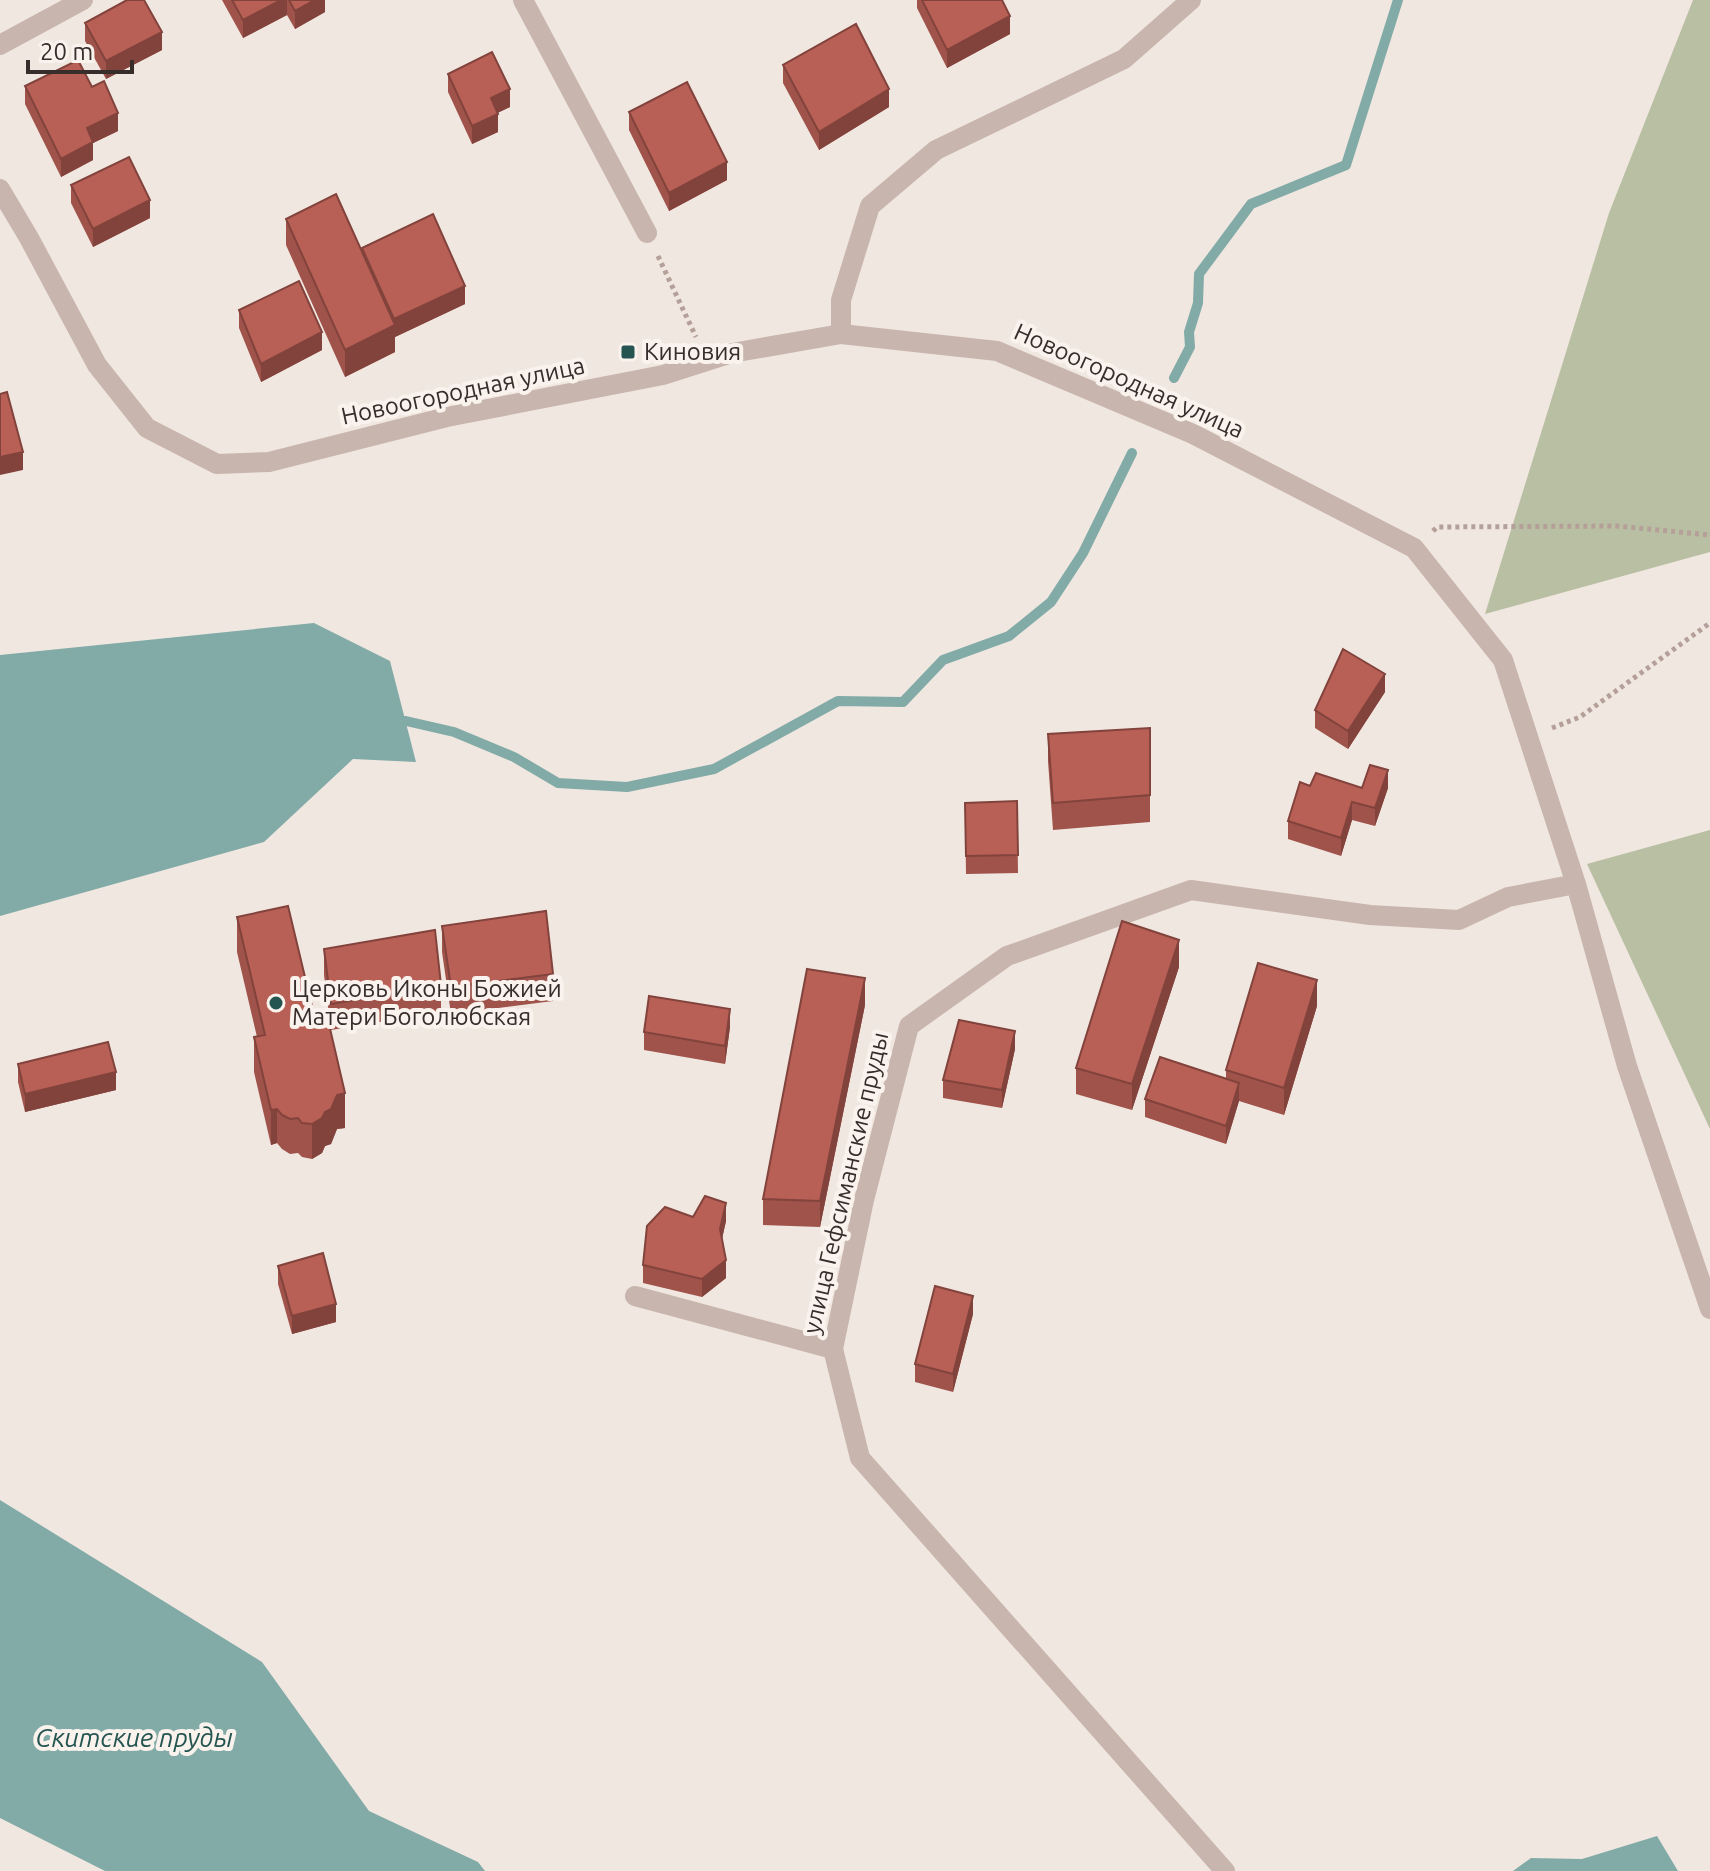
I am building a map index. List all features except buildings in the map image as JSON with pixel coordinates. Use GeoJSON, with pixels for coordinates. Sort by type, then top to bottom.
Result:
{"type":"FeatureCollection","features":[{"type":"Feature","properties":{"kind":"street"},"geometry":{"type":"LineString","coordinates":[[0,45],[83,0]]}},
{"type":"Feature","properties":{"kind":"street"},"geometry":{"type":"LineString","coordinates":[[523,0],[647,233]]}},
{"type":"Feature","properties":{"kind":"street"},"geometry":{"type":"LineString","coordinates":[[841,334],[841,300],[870,206],[936,150],[1124,59],[1191,0]]}},
{"type":"Feature","properties":{"kind":"street","name":"Новоогородная улица"},"geometry":{"type":"LineString","coordinates":[[0,189],[105,375],[147,428],[217,464],[269,462],[447,417],[663,375],[732,353],[841,334],[997,351],[1193,434],[1414,548]]}},
{"type":"Feature","properties":{"kind":"street"},"geometry":{"type":"LineString","coordinates":[[1414,548],[1503,660],[1576,884],[1627,1066],[1710,1309]]}},
{"type":"Feature","properties":{"kind":"street","name":"улица Гефсиманские пруды"},"geometry":{"type":"LineString","coordinates":[[1225,1871],[860,1458],[833,1349],[864,1200],[909,1026],[1007,956],[1191,890],[1370,915],[1459,920],[1508,897],[1576,884]]}},
{"type":"Feature","properties":{"kind":"street"},"geometry":{"type":"LineString","coordinates":[[635,1296],[833,1349]]}},
{"type":"Feature","properties":{"kind":"path"},"geometry":{"type":"LineString","coordinates":[[647,233],[696,336],[697,364]]}},
{"type":"Feature","properties":{"kind":"path"},"geometry":{"type":"LineString","coordinates":[[1414,548],[1437,527],[1617,526],[1710,535]]}},
{"type":"Feature","properties":{"kind":"path"},"geometry":{"type":"LineString","coordinates":[[1528,736],[1580,717],[1710,623]]}},
{"type":"Feature","properties":{"kind":"green space"},"geometry":{"type":"Polygon","coordinates":[[[1693,0],[1710,0],[1710,552],[1485,614],[1609,213],[1693,0]]]}},
{"type":"Feature","properties":{"kind":"green space"},"geometry":{"type":"Polygon","coordinates":[[[1710,830],[1710,1129],[1587,864],[1710,830]]]}},
{"type":"Feature","properties":{"kind":"water"},"geometry":{"type":"Polygon","coordinates":[[[314,623],[390,661],[416,762],[353,759],[264,842],[0,916],[0,655],[314,623]]]}},
{"type":"Feature","properties":{"kind":"water","name":"Скитские пруды"},"geometry":{"type":"Polygon","coordinates":[[[0,1500],[262,1662],[369,1811],[478,1862],[485,1871],[105,1871],[0,1818],[0,1500]]]}},
{"type":"Feature","properties":{"kind":"water"},"geometry":{"type":"Polygon","coordinates":[[[1657,1836],[1678,1871],[1513,1871],[1531,1858],[1582,1859],[1657,1836]]]}},
{"type":"Feature","properties":{"kind":"waterway"},"geometry":{"type":"LineString","coordinates":[[1174,378],[1190,347],[1189,332],[1198,303],[1199,274],[1251,204],[1346,165],[1398,0]]}},
{"type":"Feature","properties":{"kind":"waterway"},"geometry":{"type":"LineString","coordinates":[[394,722],[406,721],[454,732],[514,757],[558,783],[627,787],[714,769],[838,701],[903,702],[943,660],[1009,636],[1051,602],[1083,553],[1132,453]]}},
{"type":"Feature","properties":{"kind":"place","name":"Киновия"},"geometry":{"type":"Point","coordinates":[628,352]}},
{"type":"Feature","properties":{"kind":"place","name":"Церковь Иконы Божией Матери Боголюбская"},"geometry":{"type":"Point","coordinates":[276,1003]}}]}
